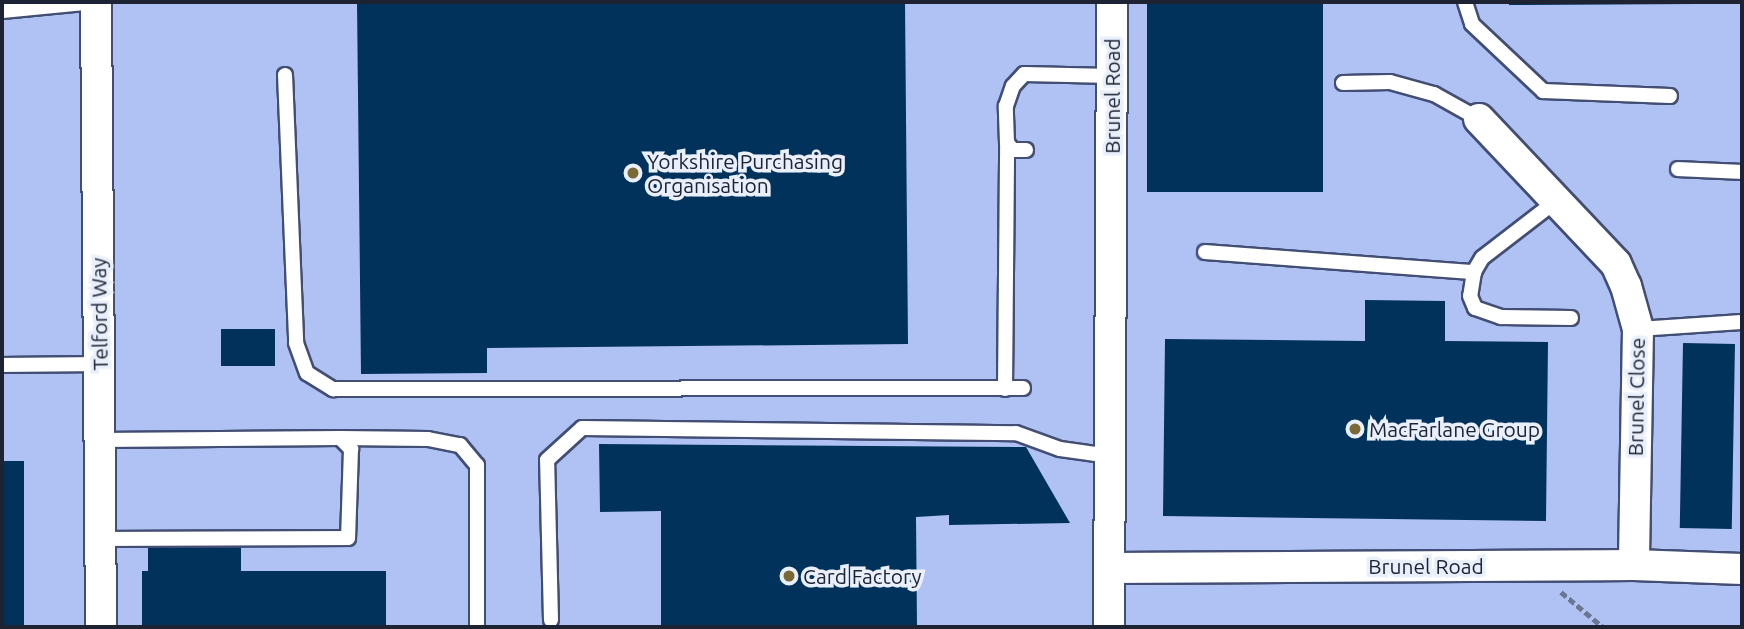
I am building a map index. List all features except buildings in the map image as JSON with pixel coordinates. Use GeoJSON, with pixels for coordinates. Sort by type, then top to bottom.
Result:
{"type":"FeatureCollection","features":[{"type":"Feature","properties":{"kind":"street","name":"Telford Way"},"geometry":{"type":"LineString","coordinates":[[96,2],[101,627]]}},
{"type":"Feature","properties":{"kind":"street","name":"Brunel Road"},"geometry":{"type":"LineString","coordinates":[[1109,627],[1112,2]]}},
{"type":"Feature","properties":{"kind":"street","name":"Brunel Close"},"geometry":{"type":"LineString","coordinates":[[1479,119],[1616,264],[1626,286],[1637,329],[1634,565]]}},
{"type":"Feature","properties":{"kind":"street","name":"Brunel Road"},"geometry":{"type":"LineString","coordinates":[[1110,568],[1634,565],[1742,569]]}},
{"type":"Feature","properties":{"kind":"lane"},"geometry":{"type":"LineString","coordinates":[[2,11],[96,2]]}},
{"type":"Feature","properties":{"kind":"lane"},"geometry":{"type":"LineString","coordinates":[[1465,2],[1472,24],[1543,91],[1670,96]]}},
{"type":"Feature","properties":{"kind":"lane"},"geometry":{"type":"LineString","coordinates":[[1005,389],[1006,107],[1013,86],[1024,74],[1112,76]]}},
{"type":"Feature","properties":{"kind":"lane"},"geometry":{"type":"LineString","coordinates":[[285,75],[296,343],[307,373],[332,389],[1023,388]]}},
{"type":"Feature","properties":{"kind":"lane"},"geometry":{"type":"LineString","coordinates":[[1343,83],[1390,82],[1423,91],[1479,119]]}},
{"type":"Feature","properties":{"kind":"lane"},"geometry":{"type":"LineString","coordinates":[[1007,144],[1013,150],[1026,150]]}},
{"type":"Feature","properties":{"kind":"lane"},"geometry":{"type":"LineString","coordinates":[[1678,169],[1742,172]]}},
{"type":"Feature","properties":{"kind":"lane"},"geometry":{"type":"LineString","coordinates":[[1556,201],[1482,258],[1474,272],[1470,296],[1475,308],[1501,317],[1571,318]]}},
{"type":"Feature","properties":{"kind":"lane"},"geometry":{"type":"LineString","coordinates":[[1206,252],[1474,272]]}},
{"type":"Feature","properties":{"kind":"lane"},"geometry":{"type":"LineString","coordinates":[[1637,329],[1742,322]]}},
{"type":"Feature","properties":{"kind":"lane"},"geometry":{"type":"LineString","coordinates":[[2,365],[99,363]]}},
{"type":"Feature","properties":{"kind":"lane"},"geometry":{"type":"LineString","coordinates":[[551,620],[547,460],[582,428],[1016,433],[1060,449],[1110,456]]}},
{"type":"Feature","properties":{"kind":"lane"},"geometry":{"type":"LineString","coordinates":[[100,539],[348,538],[351,534],[351,449],[340,438]]}},
{"type":"Feature","properties":{"kind":"lane"},"geometry":{"type":"LineString","coordinates":[[100,439],[428,439],[460,445],[477,465],[477,627]]}},
{"type":"Feature","properties":{"kind":"path"},"geometry":{"type":"LineString","coordinates":[[1531,566],[1603,627]]}},
{"type":"Feature","properties":{"kind":"shaded area"},"geometry":{"type":"Polygon","coordinates":[[[2,2],[1742,2],[1742,627],[2,627],[2,2]]]}},
{"type":"Feature","properties":{"kind":"place","name":"Yorkshire Purchasing Organisation"},"geometry":{"type":"Point","coordinates":[633,173]}},
{"type":"Feature","properties":{"kind":"place","name":"MacFarlane Group"},"geometry":{"type":"Point","coordinates":[1355,429]}},
{"type":"Feature","properties":{"kind":"place","name":"Card Factory"},"geometry":{"type":"Point","coordinates":[789,576]}}]}
